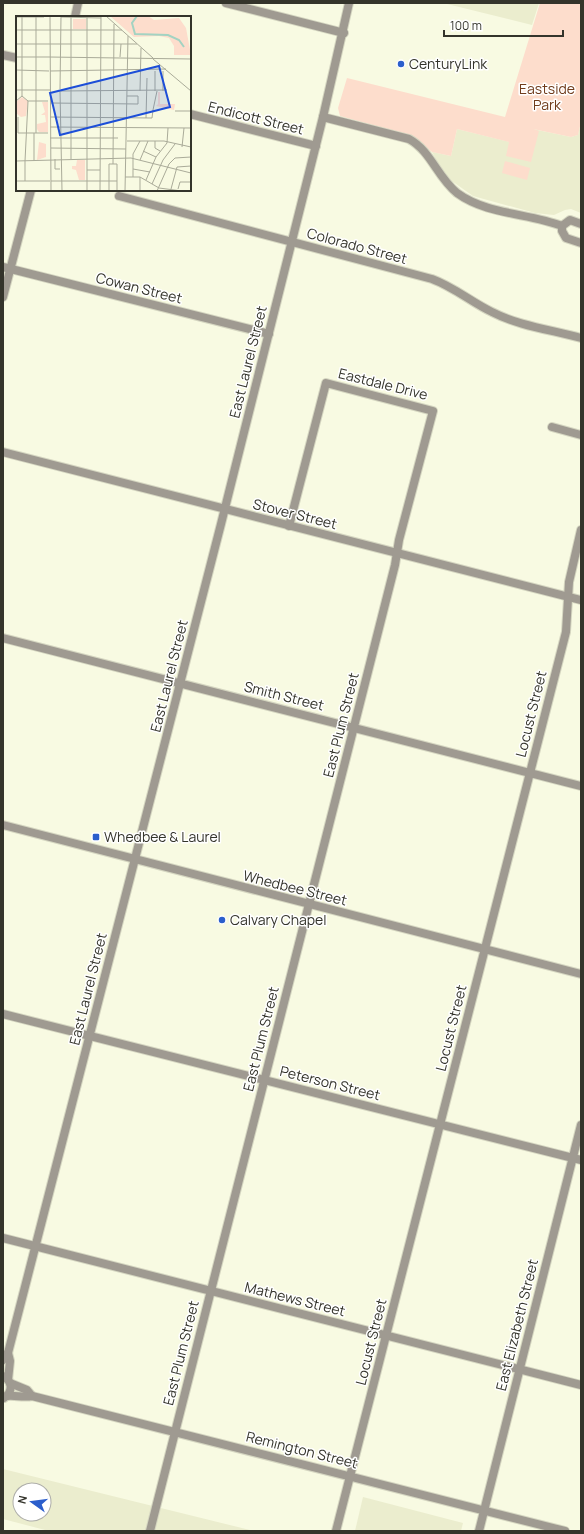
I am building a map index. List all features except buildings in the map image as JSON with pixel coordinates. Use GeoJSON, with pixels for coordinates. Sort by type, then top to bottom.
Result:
{"type":"FeatureCollection","features":[{"type":"Feature","properties":{"kind":"street"},"geometry":{"type":"LineString","coordinates":[[75,16],[78,3]]}},
{"type":"Feature","properties":{"kind":"street"},"geometry":{"type":"LineString","coordinates":[[226,3],[344,33]]}},
{"type":"Feature","properties":{"kind":"street","name":"East Laurel Street"},"geometry":{"type":"LineString","coordinates":[[4,1398],[10,1390],[7,1379],[10,1361],[6,1356],[36,1246],[225,509],[344,33],[350,3]]}},
{"type":"Feature","properties":{"kind":"street"},"geometry":{"type":"LineString","coordinates":[[3,55],[16,58]]}},
{"type":"Feature","properties":{"kind":"street","name":"Endicott Street"},"geometry":{"type":"LineString","coordinates":[[191,114],[316,146]]}},
{"type":"Feature","properties":{"kind":"street"},"geometry":{"type":"LineString","coordinates":[[323,117],[409,138],[422,148],[438,172],[458,193],[489,208],[562,226]]}},
{"type":"Feature","properties":{"kind":"street"},"geometry":{"type":"LineString","coordinates":[[3,297],[7,268],[30,191]]}},
{"type":"Feature","properties":{"kind":"street","name":"Colorado Street"},"geometry":{"type":"LineString","coordinates":[[119,196],[432,279],[454,289],[502,317],[581,338]]}},
{"type":"Feature","properties":{"kind":"street"},"geometry":{"type":"LineString","coordinates":[[562,226],[570,220],[581,224]]}},
{"type":"Feature","properties":{"kind":"street"},"geometry":{"type":"LineString","coordinates":[[562,226],[562,231],[566,238],[581,243]]}},
{"type":"Feature","properties":{"kind":"street","name":"Cowan Street"},"geometry":{"type":"LineString","coordinates":[[7,268],[268,334]]}},
{"type":"Feature","properties":{"kind":"street","name":"Eastdale Drive"},"geometry":{"type":"LineString","coordinates":[[289,526],[326,384],[433,410],[399,540],[398,554]]}},
{"type":"Feature","properties":{"kind":"street"},"geometry":{"type":"LineString","coordinates":[[552,427],[581,435]]}},
{"type":"Feature","properties":{"kind":"street","name":"Stover Street"},"geometry":{"type":"LineString","coordinates":[[3,452],[581,600]]}},
{"type":"Feature","properties":{"kind":"street","name":"Locust Street"},"geometry":{"type":"LineString","coordinates":[[336,1531],[566,632],[572,568],[581,530]]}},
{"type":"Feature","properties":{"kind":"street","name":"East Plum Street"},"geometry":{"type":"LineString","coordinates":[[150,1531],[398,554]]}},
{"type":"Feature","properties":{"kind":"street","name":"Smith Street"},"geometry":{"type":"LineString","coordinates":[[3,638],[581,786]]}},
{"type":"Feature","properties":{"kind":"street","name":"Whedbee Street"},"geometry":{"type":"LineString","coordinates":[[3,825],[308,905],[581,974]]}},
{"type":"Feature","properties":{"kind":"street","name":"Peterson Street"},"geometry":{"type":"LineString","coordinates":[[3,1014],[577,1159]]}},
{"type":"Feature","properties":{"kind":"street","name":"East Elizabeth Street"},"geometry":{"type":"LineString","coordinates":[[480,1531],[519,1370],[577,1159],[581,1125]]}},
{"type":"Feature","properties":{"kind":"street","name":"Mathews Street"},"geometry":{"type":"LineString","coordinates":[[3,1238],[581,1385]]}},
{"type":"Feature","properties":{"kind":"street","name":"Remington Street"},"geometry":{"type":"LineString","coordinates":[[7,1379],[27,1390],[32,1396]]}},
{"type":"Feature","properties":{"kind":"street","name":"Remington Street"},"geometry":{"type":"LineString","coordinates":[[4,1398],[14,1395],[25,1397],[32,1396],[565,1531]]}},
{"type":"Feature","properties":{"kind":"shaded area"},"geometry":{"type":"Polygon","coordinates":[[[443,3],[539,3],[532,25],[443,3]]]}},
{"type":"Feature","properties":{"kind":"shaded area"},"geometry":{"type":"Polygon","coordinates":[[[581,122],[581,213],[571,209],[554,215],[535,213],[473,196],[449,179],[440,167],[432,152],[451,156],[457,129],[510,142],[513,134],[523,127],[571,137],[578,135],[581,122]]]}},
{"type":"Feature","properties":{"kind":"shaded area"},"geometry":{"type":"Polygon","coordinates":[[[3,1469],[254,1531],[49,1531],[14,1522],[52,1522],[52,1482],[12,1482],[12,1521],[3,1519],[3,1469]]]}},
{"type":"Feature","properties":{"kind":"shaded area"},"geometry":{"type":"Polygon","coordinates":[[[363,1497],[463,1523],[461,1531],[355,1531],[363,1497]]]}},
{"type":"Feature","properties":{"kind":"green space","name":"Eastside Park"},"geometry":{"type":"Polygon","coordinates":[[[540,3],[581,3],[581,122],[578,135],[571,137],[533,129],[539,131],[531,162],[506,156],[509,142],[457,129],[451,156],[432,152],[413,136],[340,116],[338,108],[347,78],[505,117],[540,3]]]}},
{"type":"Feature","properties":{"kind":"green space"},"geometry":{"type":"Polygon","coordinates":[[[505,161],[530,168],[527,180],[502,173],[505,161]]]}},
{"type":"Feature","properties":{"kind":"place","name":"CenturyLink"},"geometry":{"type":"Point","coordinates":[401,64]}},
{"type":"Feature","properties":{"kind":"place","name":"Whedbee & Laurel"},"geometry":{"type":"Point","coordinates":[96,837]}},
{"type":"Feature","properties":{"kind":"place","name":"Calvary Chapel"},"geometry":{"type":"Point","coordinates":[222,920]}}]}
